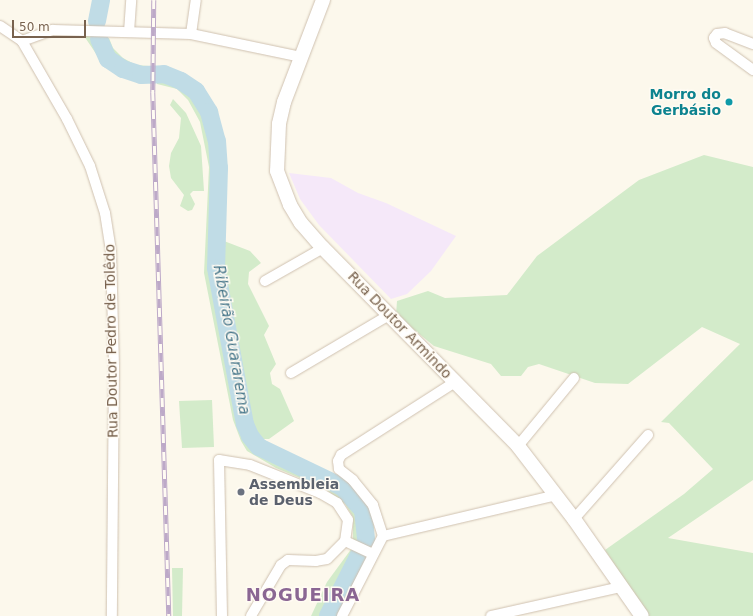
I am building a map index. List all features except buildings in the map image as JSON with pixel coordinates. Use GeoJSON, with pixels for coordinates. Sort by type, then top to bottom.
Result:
{"type":"FeatureCollection","features":[{"type":"Feature","properties":{"kind":"street"},"geometry":{"type":"LineString","coordinates":[[129,32],[130,0]]}},
{"type":"Feature","properties":{"kind":"street"},"geometry":{"type":"LineString","coordinates":[[192,34],[196,0]]}},
{"type":"Feature","properties":{"kind":"street","name":"Rua Doutor Armindo"},"geometry":{"type":"LineString","coordinates":[[323,0],[300,57],[279,124],[277,171],[281,187],[293,211],[323,248],[518,446],[574,519],[642,616]]}},
{"type":"Feature","properties":{"kind":"street","name":"Rua Doutor Pedro de Tolêdo"},"geometry":{"type":"LineString","coordinates":[[0,26],[22,41],[67,119],[90,166],[104,213],[112,252],[114,367],[112,616]]}},
{"type":"Feature","properties":{"kind":"street"},"geometry":{"type":"LineString","coordinates":[[22,41],[53,30],[192,34],[300,57]]}},
{"type":"Feature","properties":{"kind":"street"},"geometry":{"type":"LineString","coordinates":[[753,44],[725,33],[717,34],[714,38],[716,43],[753,70]]}},
{"type":"Feature","properties":{"kind":"street"},"geometry":{"type":"LineString","coordinates":[[265,281],[323,248]]}},
{"type":"Feature","properties":{"kind":"street"},"geometry":{"type":"LineString","coordinates":[[291,373],[389,315]]}},
{"type":"Feature","properties":{"kind":"street"},"geometry":{"type":"LineString","coordinates":[[518,446],[574,378]]}},
{"type":"Feature","properties":{"kind":"street"},"geometry":{"type":"LineString","coordinates":[[383,536],[373,505],[353,480],[339,469],[338,461],[341,455],[455,382]]}},
{"type":"Feature","properties":{"kind":"street"},"geometry":{"type":"LineString","coordinates":[[574,519],[648,434]]}},
{"type":"Feature","properties":{"kind":"street"},"geometry":{"type":"LineString","coordinates":[[222,616],[219,460],[250,465],[320,492],[337,503],[348,520],[347,542],[327,559],[316,561],[288,560],[281,565],[251,616]]}},
{"type":"Feature","properties":{"kind":"street"},"geometry":{"type":"LineString","coordinates":[[342,616],[371,553],[383,536],[556,495]]}},
{"type":"Feature","properties":{"kind":"street"},"geometry":{"type":"LineString","coordinates":[[347,542],[371,553]]}},
{"type":"Feature","properties":{"kind":"street"},"geometry":{"type":"LineString","coordinates":[[491,616],[621,587]]}},
{"type":"Feature","properties":{"kind":"shaded area"},"geometry":{"type":"Polygon","coordinates":[[[289,173],[331,178],[358,193],[386,203],[456,236],[431,271],[407,294],[391,299],[319,225],[300,199],[289,173]]]}},
{"type":"Feature","properties":{"kind":"green space"},"geometry":{"type":"Polygon","coordinates":[[[84,36],[109,38],[113,48],[123,58],[136,65],[149,66],[149,83],[113,72],[101,61],[84,36]]]}},
{"type":"Feature","properties":{"kind":"green space"},"geometry":{"type":"Polygon","coordinates":[[[157,66],[178,73],[201,90],[209,102],[218,122],[227,166],[224,241],[250,251],[261,263],[249,272],[248,284],[269,326],[264,335],[276,364],[270,373],[272,384],[280,389],[294,421],[269,439],[263,439],[285,453],[347,481],[360,493],[373,518],[374,531],[370,547],[353,540],[353,517],[345,504],[324,488],[276,468],[247,451],[241,441],[233,420],[204,273],[209,167],[200,122],[188,100],[177,89],[157,84],[157,66]]]}},
{"type":"Feature","properties":{"kind":"green space"},"geometry":{"type":"Polygon","coordinates":[[[173,99],[186,113],[201,146],[204,191],[193,191],[190,194],[195,204],[192,210],[188,211],[180,206],[184,195],[171,178],[169,166],[171,153],[179,138],[181,118],[170,105],[173,99]]]}},
{"type":"Feature","properties":{"kind":"green space"},"geometry":{"type":"Polygon","coordinates":[[[704,155],[753,167],[753,480],[668,538],[753,553],[753,616],[648,616],[605,550],[684,494],[713,469],[669,423],[661,422],[740,344],[702,327],[628,384],[595,383],[539,364],[528,367],[521,376],[501,376],[491,364],[434,346],[396,315],[397,301],[428,291],[445,298],[507,295],[537,256],[639,180],[704,155]]]}},
{"type":"Feature","properties":{"kind":"green space"},"geometry":{"type":"Polygon","coordinates":[[[212,400],[214,447],[182,448],[179,401],[212,400]]]}},
{"type":"Feature","properties":{"kind":"green space"},"geometry":{"type":"Polygon","coordinates":[[[352,548],[366,554],[336,616],[311,616],[327,582],[352,548]]]}},
{"type":"Feature","properties":{"kind":"green space"},"geometry":{"type":"Polygon","coordinates":[[[172,568],[183,568],[182,616],[173,616],[172,568]]]}},
{"type":"Feature","properties":{"kind":"waterway","name":"Ribeirão Guararema"},"geometry":{"type":"LineString","coordinates":[[97,21],[101,0]]}},
{"type":"Feature","properties":{"kind":"waterway","name":"Ribeirão Guararema"},"geometry":{"type":"LineString","coordinates":[[99,39],[108,59],[123,69],[141,75],[164,74],[181,81],[196,91],[209,112],[217,141],[219,168],[216,268],[245,424],[250,436],[259,447],[342,487],[363,510],[366,541],[328,616]]}},
{"type":"Feature","properties":{"kind":"railway"},"geometry":{"type":"LineString","coordinates":[[154,0],[153,92],[169,616]]}},
{"type":"Feature","properties":{"kind":"place","name":"Morro do Gerbásio"},"geometry":{"type":"Point","coordinates":[729,102]}},
{"type":"Feature","properties":{"kind":"place","name":"Assembleia de Deus"},"geometry":{"type":"Point","coordinates":[241,492]}},
{"type":"Feature","properties":{"kind":"district","name":"NOGUEIRA"},"geometry":{"type":"Point","coordinates":[303,595]}}]}
